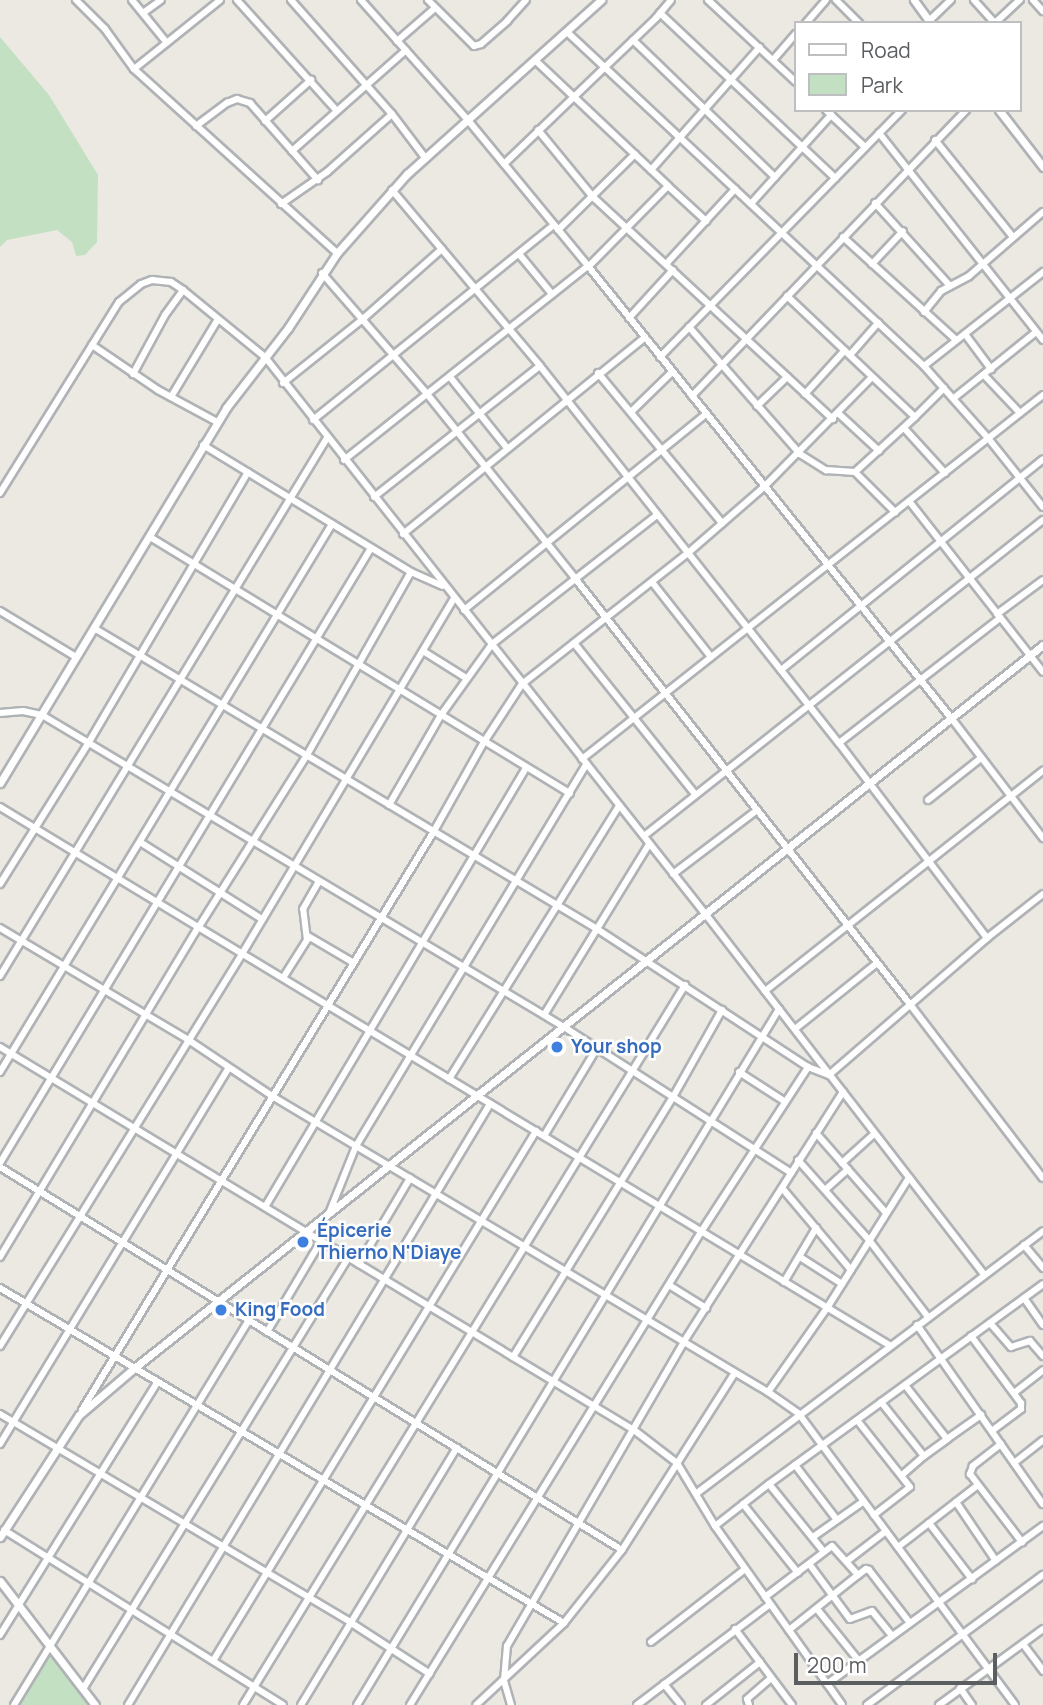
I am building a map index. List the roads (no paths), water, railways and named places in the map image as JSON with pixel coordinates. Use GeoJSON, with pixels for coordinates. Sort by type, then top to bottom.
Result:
{"type":"FeatureCollection","features":[{"type":"Feature","properties":{"kind":"street"},"geometry":{"type":"LineString","coordinates":[[132,0],[167,43]]}},
{"type":"Feature","properties":{"kind":"street"},"geometry":{"type":"LineString","coordinates":[[143,13],[161,0]]}},
{"type":"Feature","properties":{"kind":"street"},"geometry":{"type":"LineString","coordinates":[[134,69],[220,0]]}},
{"type":"Feature","properties":{"kind":"street"},"geometry":{"type":"LineString","coordinates":[[237,0],[336,110]]}},
{"type":"Feature","properties":{"kind":"street"},"geometry":{"type":"LineString","coordinates":[[292,0],[392,114],[426,159]]}},
{"type":"Feature","properties":{"kind":"street"},"geometry":{"type":"LineString","coordinates":[[361,0],[467,119],[588,267],[952,719],[1043,838]]}},
{"type":"Feature","properties":{"kind":"street"},"geometry":{"type":"LineString","coordinates":[[428,0],[470,43],[477,46],[507,21],[526,0]]}},
{"type":"Feature","properties":{"kind":"street"},"geometry":{"type":"LineString","coordinates":[[0,783],[217,422],[337,253],[392,190],[601,0]]}},
{"type":"Feature","properties":{"kind":"street"},"geometry":{"type":"LineString","coordinates":[[504,164],[605,68],[671,0]]}},
{"type":"Feature","properties":{"kind":"street"},"geometry":{"type":"LineString","coordinates":[[708,0],[794,80]]}},
{"type":"Feature","properties":{"kind":"street"},"geometry":{"type":"LineString","coordinates":[[808,21],[826,0]]}},
{"type":"Feature","properties":{"kind":"street"},"geometry":{"type":"LineString","coordinates":[[836,0],[857,21]]}},
{"type":"Feature","properties":{"kind":"street"},"geometry":{"type":"LineString","coordinates":[[914,0],[930,21]]}},
{"type":"Feature","properties":{"kind":"street"},"geometry":{"type":"LineString","coordinates":[[932,21],[951,0]]}},
{"type":"Feature","properties":{"kind":"street"},"geometry":{"type":"LineString","coordinates":[[974,0],[993,21]]}},
{"type":"Feature","properties":{"kind":"street"},"geometry":{"type":"LineString","coordinates":[[997,21],[1020,0]]}},
{"type":"Feature","properties":{"kind":"street"},"geometry":{"type":"LineString","coordinates":[[1034,0],[1043,11]]}},
{"type":"Feature","properties":{"kind":"street"},"geometry":{"type":"LineString","coordinates":[[78,1],[104,29],[134,69],[337,253]]}},
{"type":"Feature","properties":{"kind":"street"},"geometry":{"type":"LineString","coordinates":[[397,41],[435,8]]}},
{"type":"Feature","properties":{"kind":"street"},"geometry":{"type":"LineString","coordinates":[[660,13],[835,178]]}},
{"type":"Feature","properties":{"kind":"street"},"geometry":{"type":"LineString","coordinates":[[566,32],[924,366],[988,438],[1043,507]]}},
{"type":"Feature","properties":{"kind":"street"},"geometry":{"type":"LineString","coordinates":[[773,60],[794,36]]}},
{"type":"Feature","properties":{"kind":"street"},"geometry":{"type":"LineString","coordinates":[[633,40],[775,177]]}},
{"type":"Feature","properties":{"kind":"street"},"geometry":{"type":"LineString","coordinates":[[651,170],[760,47]]}},
{"type":"Feature","properties":{"kind":"street"},"geometry":{"type":"LineString","coordinates":[[292,150],[406,50]]}},
{"type":"Feature","properties":{"kind":"street"},"geometry":{"type":"LineString","coordinates":[[536,61],[706,221]]}},
{"type":"Feature","properties":{"kind":"street"},"geometry":{"type":"LineString","coordinates":[[265,121],[311,80]]}},
{"type":"Feature","properties":{"kind":"street"},"geometry":{"type":"LineString","coordinates":[[196,126],[227,103],[237,99],[250,103],[318,180]]}},
{"type":"Feature","properties":{"kind":"street"},"geometry":{"type":"LineString","coordinates":[[660,357],[900,112]]}},
{"type":"Feature","properties":{"kind":"street"},"geometry":{"type":"LineString","coordinates":[[692,396],[964,112]]}},
{"type":"Feature","properties":{"kind":"street"},"geometry":{"type":"LineString","coordinates":[[1000,112],[1043,167]]}},
{"type":"Feature","properties":{"kind":"street"},"geometry":{"type":"LineString","coordinates":[[751,204],[829,113],[865,147]]}},
{"type":"Feature","properties":{"kind":"street"},"geometry":{"type":"LineString","coordinates":[[281,204],[318,180],[392,114]]}},
{"type":"Feature","properties":{"kind":"street"},"geometry":{"type":"LineString","coordinates":[[538,130],[593,197],[805,394],[878,451]]}},
{"type":"Feature","properties":{"kind":"street"},"geometry":{"type":"LineString","coordinates":[[879,133],[1041,336],[991,369],[954,398]]}},
{"type":"Feature","properties":{"kind":"street"},"geometry":{"type":"LineString","coordinates":[[935,140],[1013,237]]}},
{"type":"Feature","properties":{"kind":"street"},"geometry":{"type":"LineString","coordinates":[[1035,158],[1043,151]]}},
{"type":"Feature","properties":{"kind":"street"},"geometry":{"type":"LineString","coordinates":[[313,420],[519,254],[556,228],[593,197],[635,154]]}},
{"type":"Feature","properties":{"kind":"street"},"geometry":{"type":"LineString","coordinates":[[344,460],[588,267],[668,186]]}},
{"type":"Feature","properties":{"kind":"street"},"geometry":{"type":"LineString","coordinates":[[666,264],[735,189]]}},
{"type":"Feature","properties":{"kind":"street"},"geometry":{"type":"LineString","coordinates":[[392,190],[540,366],[839,743],[987,938]]}},
{"type":"Feature","properties":{"kind":"street"},"geometry":{"type":"LineString","coordinates":[[875,203],[950,286]]}},
{"type":"Feature","properties":{"kind":"street"},"geometry":{"type":"LineString","coordinates":[[924,312],[940,291],[963,281],[1043,212]]}},
{"type":"Feature","properties":{"kind":"street"},"geometry":{"type":"LineString","coordinates":[[872,264],[903,231]]}},
{"type":"Feature","properties":{"kind":"street"},"geometry":{"type":"LineString","coordinates":[[843,237],[956,340]]}},
{"type":"Feature","properties":{"kind":"street"},"geometry":{"type":"LineString","coordinates":[[283,383],[364,318],[442,249]]}},
{"type":"Feature","properties":{"kind":"street"},"geometry":{"type":"LineString","coordinates":[[519,254],[552,295]]}},
{"type":"Feature","properties":{"kind":"street"},"geometry":{"type":"LineString","coordinates":[[629,318],[673,270]]}},
{"type":"Feature","properties":{"kind":"street"},"geometry":{"type":"LineString","coordinates":[[924,366],[1043,272]]}},
{"type":"Feature","properties":{"kind":"street"},"geometry":{"type":"LineString","coordinates":[[322,273],[364,318],[427,394],[606,618],[1043,1178]]}},
{"type":"Feature","properties":{"kind":"street"},"geometry":{"type":"LineString","coordinates":[[0,494],[119,302],[141,284],[162,280],[183,290],[265,358],[707,916],[984,1275]]}},
{"type":"Feature","properties":{"kind":"street"},"geometry":{"type":"LineString","coordinates":[[133,374],[165,315],[183,290]]}},
{"type":"Feature","properties":{"kind":"street"},"geometry":{"type":"LineString","coordinates":[[787,296],[915,417]]}},
{"type":"Feature","properties":{"kind":"street"},"geometry":{"type":"LineString","coordinates":[[171,397],[218,319]]}},
{"type":"Feature","properties":{"kind":"street"},"geometry":{"type":"LineString","coordinates":[[805,394],[878,323]]}},
{"type":"Feature","properties":{"kind":"street"},"geometry":{"type":"LineString","coordinates":[[689,327],[724,363],[737,384],[800,454],[826,470],[855,472],[895,512]]}},
{"type":"Feature","properties":{"kind":"street"},"geometry":{"type":"LineString","coordinates":[[965,334],[991,369]]}},
{"type":"Feature","properties":{"kind":"street"},"geometry":{"type":"LineString","coordinates":[[403,534],[644,338]]}},
{"type":"Feature","properties":{"kind":"street"},"geometry":{"type":"LineString","coordinates":[[92,345],[133,374],[217,422]]}},
{"type":"Feature","properties":{"kind":"street"},"geometry":{"type":"LineString","coordinates":[[374,498],[540,366]]}},
{"type":"Feature","properties":{"kind":"street"},"geometry":{"type":"LineString","coordinates":[[598,373],[722,523]]}},
{"type":"Feature","properties":{"kind":"street"},"geometry":{"type":"LineString","coordinates":[[631,412],[671,373]]}},
{"type":"Feature","properties":{"kind":"street"},"geometry":{"type":"LineString","coordinates":[[984,374],[1020,413]]}},
{"type":"Feature","properties":{"kind":"street"},"geometry":{"type":"LineString","coordinates":[[450,377],[507,448]]}},
{"type":"Feature","properties":{"kind":"street"},"geometry":{"type":"LineString","coordinates":[[757,406],[787,377]]}},
{"type":"Feature","properties":{"kind":"street"},"geometry":{"type":"LineString","coordinates":[[283,1705],[131,1608],[2,1533],[79,1415],[354,963],[484,742],[522,684],[688,553],[764,487],[800,454],[872,377]]}},
{"type":"Feature","properties":{"kind":"street"},"geometry":{"type":"LineString","coordinates":[[855,472],[944,388]]}},
{"type":"Feature","properties":{"kind":"street"},"geometry":{"type":"LineString","coordinates":[[330,1212],[356,1146],[570,793],[584,762],[633,718],[1043,395]]}},
{"type":"Feature","properties":{"kind":"street"},"geometry":{"type":"LineString","coordinates":[[464,610],[706,414]]}},
{"type":"Feature","properties":{"kind":"street"},"geometry":{"type":"LineString","coordinates":[[904,428],[945,473]]}},
{"type":"Feature","properties":{"kind":"street"},"geometry":{"type":"LineString","coordinates":[[0,976],[327,438]]}},
{"type":"Feature","properties":{"kind":"street"},"geometry":{"type":"LineString","coordinates":[[203,445],[411,572],[444,587]]}},
{"type":"Feature","properties":{"kind":"street"},"geometry":{"type":"LineString","coordinates":[[781,670],[859,604],[1043,459]]}},
{"type":"Feature","properties":{"kind":"street"},"geometry":{"type":"LineString","coordinates":[[0,884],[89,742],[248,472]]}},
{"type":"Feature","properties":{"kind":"street"},"geometry":{"type":"LineString","coordinates":[[909,501],[1043,672]]}},
{"type":"Feature","properties":{"kind":"street"},"geometry":{"type":"LineString","coordinates":[[389,805],[442,715],[492,644],[657,515]]}},
{"type":"Feature","properties":{"kind":"street"},"geometry":{"type":"LineString","coordinates":[[644,836],[888,640],[1043,520]]}},
{"type":"Feature","properties":{"kind":"street"},"geometry":{"type":"LineString","coordinates":[[0,1072],[332,524]]}},
{"type":"Feature","properties":{"kind":"street"},"geometry":{"type":"LineString","coordinates":[[150,537],[570,793]]}},
{"type":"Feature","properties":{"kind":"street"},"geometry":{"type":"LineString","coordinates":[[371,548],[0,1165],[217,1302],[581,1522],[622,1550]]}},
{"type":"Feature","properties":{"kind":"street"},"geometry":{"type":"LineString","coordinates":[[0,1257],[198,928],[255,842],[360,665],[411,572]]}},
{"type":"Feature","properties":{"kind":"street"},"geometry":{"type":"LineString","coordinates":[[839,743],[1043,580]]}},
{"type":"Feature","properties":{"kind":"street"},"geometry":{"type":"LineString","coordinates":[[652,582],[712,657]]}},
{"type":"Feature","properties":{"kind":"street"},"geometry":{"type":"LineString","coordinates":[[0,1346],[187,1039],[242,954],[454,598]]}},
{"type":"Feature","properties":{"kind":"street"},"geometry":{"type":"LineString","coordinates":[[0,611],[76,657]]}},
{"type":"Feature","properties":{"kind":"street"},"geometry":{"type":"LineString","coordinates":[[94,628],[597,929],[808,1066],[829,1075]]}},
{"type":"Feature","properties":{"kind":"street"},"geometry":{"type":"LineString","coordinates":[[574,643],[695,794]]}},
{"type":"Feature","properties":{"kind":"street"},"geometry":{"type":"LineString","coordinates":[[79,1415],[305,1231],[707,916],[1043,645]]}},
{"type":"Feature","properties":{"kind":"street"},"geometry":{"type":"LineString","coordinates":[[423,651],[466,678]]}},
{"type":"Feature","properties":{"kind":"street"},"geometry":{"type":"LineString","coordinates":[[0,713],[23,711],[41,715],[89,742],[564,1027],[791,1173]]}},
{"type":"Feature","properties":{"kind":"street"},"geometry":{"type":"LineString","coordinates":[[928,800],[981,758]]}},
{"type":"Feature","properties":{"kind":"street"},"geometry":{"type":"LineString","coordinates":[[265,1207],[526,768]]}},
{"type":"Feature","properties":{"kind":"street"},"geometry":{"type":"LineString","coordinates":[[765,991],[1043,771]]}},
{"type":"Feature","properties":{"kind":"street"},"geometry":{"type":"LineString","coordinates":[[449,1079],[619,806]]}},
{"type":"Feature","properties":{"kind":"street"},"geometry":{"type":"LineString","coordinates":[[0,807],[889,1345]]}},
{"type":"Feature","properties":{"kind":"street"},"geometry":{"type":"LineString","coordinates":[[673,874],[757,810]]}},
{"type":"Feature","properties":{"kind":"street"},"geometry":{"type":"LineString","coordinates":[[139,842],[262,919]]}},
{"type":"Feature","properties":{"kind":"street"},"geometry":{"type":"LineString","coordinates":[[544,1015],[649,844]]}},
{"type":"Feature","properties":{"kind":"street"},"geometry":{"type":"LineString","coordinates":[[283,978],[308,936],[303,909],[319,881]]}},
{"type":"Feature","properties":{"kind":"street"},"geometry":{"type":"LineString","coordinates":[[829,1075],[909,1003],[1043,894]]}},
{"type":"Feature","properties":{"kind":"street"},"geometry":{"type":"LineString","coordinates":[[0,928],[187,1039],[272,1096],[768,1392],[799,1414],[1015,1705]]}},
{"type":"Feature","properties":{"kind":"street"},"geometry":{"type":"LineString","coordinates":[[308,936],[354,963]]}},
{"type":"Feature","properties":{"kind":"street"},"geometry":{"type":"LineString","coordinates":[[794,1029],[877,963]]}},
{"type":"Feature","properties":{"kind":"street"},"geometry":{"type":"LineString","coordinates":[[243,1705],[685,985]]}},
{"type":"Feature","properties":{"kind":"street"},"geometry":{"type":"LineString","coordinates":[[357,1705],[779,1009]]}},
{"type":"Feature","properties":{"kind":"street"},"geometry":{"type":"LineString","coordinates":[[513,1357],[673,1097],[722,1010]]}},
{"type":"Feature","properties":{"kind":"street"},"geometry":{"type":"LineString","coordinates":[[0,1047],[595,1406],[634,1430],[677,1463],[715,1526],[842,1705]]}},
{"type":"Feature","properties":{"kind":"street"},"geometry":{"type":"LineString","coordinates":[[544,1136],[597,1048]]}},
{"type":"Feature","properties":{"kind":"street"},"geometry":{"type":"LineString","coordinates":[[410,1705],[701,1232],[808,1066]]}},
{"type":"Feature","properties":{"kind":"street"},"geometry":{"type":"LineString","coordinates":[[0,1444],[229,1068]]}},
{"type":"Feature","properties":{"kind":"street"},"geometry":{"type":"LineString","coordinates":[[740,1072],[784,1101]]}},
{"type":"Feature","properties":{"kind":"street"},"geometry":{"type":"LineString","coordinates":[[511,1705],[504,1680],[507,1646],[683,1343],[741,1256],[798,1160],[843,1092]]}},
{"type":"Feature","properties":{"kind":"street"},"geometry":{"type":"LineString","coordinates":[[128,1705],[490,1104]]}},
{"type":"Feature","properties":{"kind":"street"},"geometry":{"type":"LineString","coordinates":[[213,1661],[536,1131]]}},
{"type":"Feature","properties":{"kind":"street"},"geometry":{"type":"LineString","coordinates":[[817,1133],[886,1213]]}},
{"type":"Feature","properties":{"kind":"street"},"geometry":{"type":"LineString","coordinates":[[842,1163],[874,1134]]}},
{"type":"Feature","properties":{"kind":"street"},"geometry":{"type":"LineString","coordinates":[[798,1160],[869,1240],[928,1317]]}},
{"type":"Feature","properties":{"kind":"street"},"geometry":{"type":"LineString","coordinates":[[825,1190],[848,1169]]}},
{"type":"Feature","properties":{"kind":"street"},"geometry":{"type":"LineString","coordinates":[[359,1264],[411,1178]]}},
{"type":"Feature","properties":{"kind":"street"},"geometry":{"type":"LineString","coordinates":[[768,1392],[827,1308],[909,1178]]}},
{"type":"Feature","properties":{"kind":"street"},"geometry":{"type":"LineString","coordinates":[[782,1188],[851,1270]]}},
{"type":"Feature","properties":{"kind":"street"},"geometry":{"type":"LineString","coordinates":[[784,1282],[816,1228]]}},
{"type":"Feature","properties":{"kind":"street"},"geometry":{"type":"LineString","coordinates":[[697,1493],[1043,1231]]}},
{"type":"Feature","properties":{"kind":"street"},"geometry":{"type":"LineString","coordinates":[[267,1332],[321,1241]]}},
{"type":"Feature","properties":{"kind":"street"},"geometry":{"type":"LineString","coordinates":[[1024,1245],[1043,1268]]}},
{"type":"Feature","properties":{"kind":"street"},"geometry":{"type":"LineString","coordinates":[[800,1257],[842,1284]]}},
{"type":"Feature","properties":{"kind":"street"},"geometry":{"type":"LineString","coordinates":[[82,1689],[348,1258]]}},
{"type":"Feature","properties":{"kind":"street"},"geometry":{"type":"LineString","coordinates":[[715,1526],[1043,1284]]}},
{"type":"Feature","properties":{"kind":"street"},"geometry":{"type":"LineString","coordinates":[[669,1285],[706,1308]]}},
{"type":"Feature","properties":{"kind":"street"},"geometry":{"type":"LineString","coordinates":[[0,1287],[69,1331],[564,1623]]}},
{"type":"Feature","properties":{"kind":"street"},"geometry":{"type":"LineString","coordinates":[[1024,1298],[1043,1325]]}},
{"type":"Feature","properties":{"kind":"street"},"geometry":{"type":"LineString","coordinates":[[14,1705],[248,1321]]}},
{"type":"Feature","properties":{"kind":"street"},"geometry":{"type":"LineString","coordinates":[[990,1323],[1011,1347],[1030,1340],[1043,1356]]}},
{"type":"Feature","properties":{"kind":"street"},"geometry":{"type":"LineString","coordinates":[[917,1325],[1043,1504]]}},
{"type":"Feature","properties":{"kind":"street"},"geometry":{"type":"LineString","coordinates":[[971,1336],[1021,1402],[1021,1409],[992,1431]]}},
{"type":"Feature","properties":{"kind":"street"},"geometry":{"type":"LineString","coordinates":[[1014,1393],[1043,1370]]}},
{"type":"Feature","properties":{"kind":"street"},"geometry":{"type":"LineString","coordinates":[[477,1705],[564,1623],[622,1550],[734,1374]]}},
{"type":"Feature","properties":{"kind":"street"},"geometry":{"type":"LineString","coordinates":[[0,1635],[50,1559],[157,1383]]}},
{"type":"Feature","properties":{"kind":"street"},"geometry":{"type":"LineString","coordinates":[[905,1385],[947,1439]]}},
{"type":"Feature","properties":{"kind":"street"},"geometry":{"type":"LineString","coordinates":[[881,1402],[924,1456]]}},
{"type":"Feature","properties":{"kind":"street"},"geometry":{"type":"LineString","coordinates":[[0,1414],[350,1622],[430,1674]]}},
{"type":"Feature","properties":{"kind":"street"},"geometry":{"type":"LineString","coordinates":[[902,1475],[981,1415]]}},
{"type":"Feature","properties":{"kind":"street"},"geometry":{"type":"LineString","coordinates":[[857,1420],[902,1475],[908,1490],[874,1515]]}},
{"type":"Feature","properties":{"kind":"street"},"geometry":{"type":"LineString","coordinates":[[1014,1462],[1043,1440]]}},
{"type":"Feature","properties":{"kind":"street"},"geometry":{"type":"LineString","coordinates":[[1001,1444],[970,1470],[978,1485],[1022,1542]]}},
{"type":"Feature","properties":{"kind":"street"},"geometry":{"type":"LineString","coordinates":[[301,1705],[457,1447]]}},
{"type":"Feature","properties":{"kind":"street"},"geometry":{"type":"LineString","coordinates":[[795,1465],[837,1520]]}},
{"type":"Feature","properties":{"kind":"street"},"geometry":{"type":"LineString","coordinates":[[769,1484],[824,1552]]}},
{"type":"Feature","properties":{"kind":"street"},"geometry":{"type":"LineString","coordinates":[[898,1547],[978,1485]]}},
{"type":"Feature","properties":{"kind":"street"},"geometry":{"type":"LineString","coordinates":[[813,1537],[864,1501]]}},
{"type":"Feature","properties":{"kind":"street"},"geometry":{"type":"LineString","coordinates":[[957,1502],[996,1561]]}},
{"type":"Feature","properties":{"kind":"street"},"geometry":{"type":"LineString","coordinates":[[743,1504],[798,1573]]}},
{"type":"Feature","properties":{"kind":"street"},"geometry":{"type":"LineString","coordinates":[[929,1522],[972,1579]]}},
{"type":"Feature","properties":{"kind":"street"},"geometry":{"type":"LineString","coordinates":[[827,1684],[1043,1526]]}},
{"type":"Feature","properties":{"kind":"street"},"geometry":{"type":"LineString","coordinates":[[846,1561],[886,1531]]}},
{"type":"Feature","properties":{"kind":"street"},"geometry":{"type":"LineString","coordinates":[[765,1597],[824,1552],[835,1547],[858,1575]]}},
{"type":"Feature","properties":{"kind":"street"},"geometry":{"type":"LineString","coordinates":[[810,1565],[852,1620],[872,1611],[892,1636]]}},
{"type":"Feature","properties":{"kind":"street"},"geometry":{"type":"LineString","coordinates":[[651,1642],[745,1569]]}},
{"type":"Feature","properties":{"kind":"street"},"geometry":{"type":"LineString","coordinates":[[789,1630],[866,1569],[910,1623]]}},
{"type":"Feature","properties":{"kind":"street"},"geometry":{"type":"LineString","coordinates":[[867,1705],[1043,1575]]}},
{"type":"Feature","properties":{"kind":"street"},"geometry":{"type":"LineString","coordinates":[[0,1581],[95,1705]]}},
{"type":"Feature","properties":{"kind":"street"},"geometry":{"type":"LineString","coordinates":[[637,1705],[770,1604]]}},
{"type":"Feature","properties":{"kind":"street"},"geometry":{"type":"LineString","coordinates":[[817,1609],[859,1661]]}},
{"type":"Feature","properties":{"kind":"street"},"geometry":{"type":"LineString","coordinates":[[735,1629],[792,1705]]}},
{"type":"Feature","properties":{"kind":"street"},"geometry":{"type":"LineString","coordinates":[[939,1705],[1042,1632]]}},
{"type":"Feature","properties":{"kind":"street"},"geometry":{"type":"LineString","coordinates":[[1023,1644],[1043,1671]]}},
{"type":"Feature","properties":{"kind":"street"},"geometry":{"type":"LineString","coordinates":[[705,1705],[760,1662]]}},
{"type":"Feature","properties":{"kind":"street"},"geometry":{"type":"LineString","coordinates":[[749,1705],[747,1699],[771,1678]]}},
{"type":"Feature","properties":{"kind":"street"},"geometry":{"type":"LineString","coordinates":[[664,1684],[681,1705]]}},
{"type":"Feature","properties":{"kind":"street"},"geometry":{"type":"LineString","coordinates":[[960,1688],[972,1705]]}},
{"type":"Feature","properties":{"kind":"place","name":"Your shop"},"geometry":{"type":"Point","coordinates":[557,1047]}},
{"type":"Feature","properties":{"kind":"place","name":"Épicerie Thierno N'Diaye"},"geometry":{"type":"Point","coordinates":[303,1242]}},
{"type":"Feature","properties":{"kind":"place","name":"King Food"},"geometry":{"type":"Point","coordinates":[221,1310]}}]}
